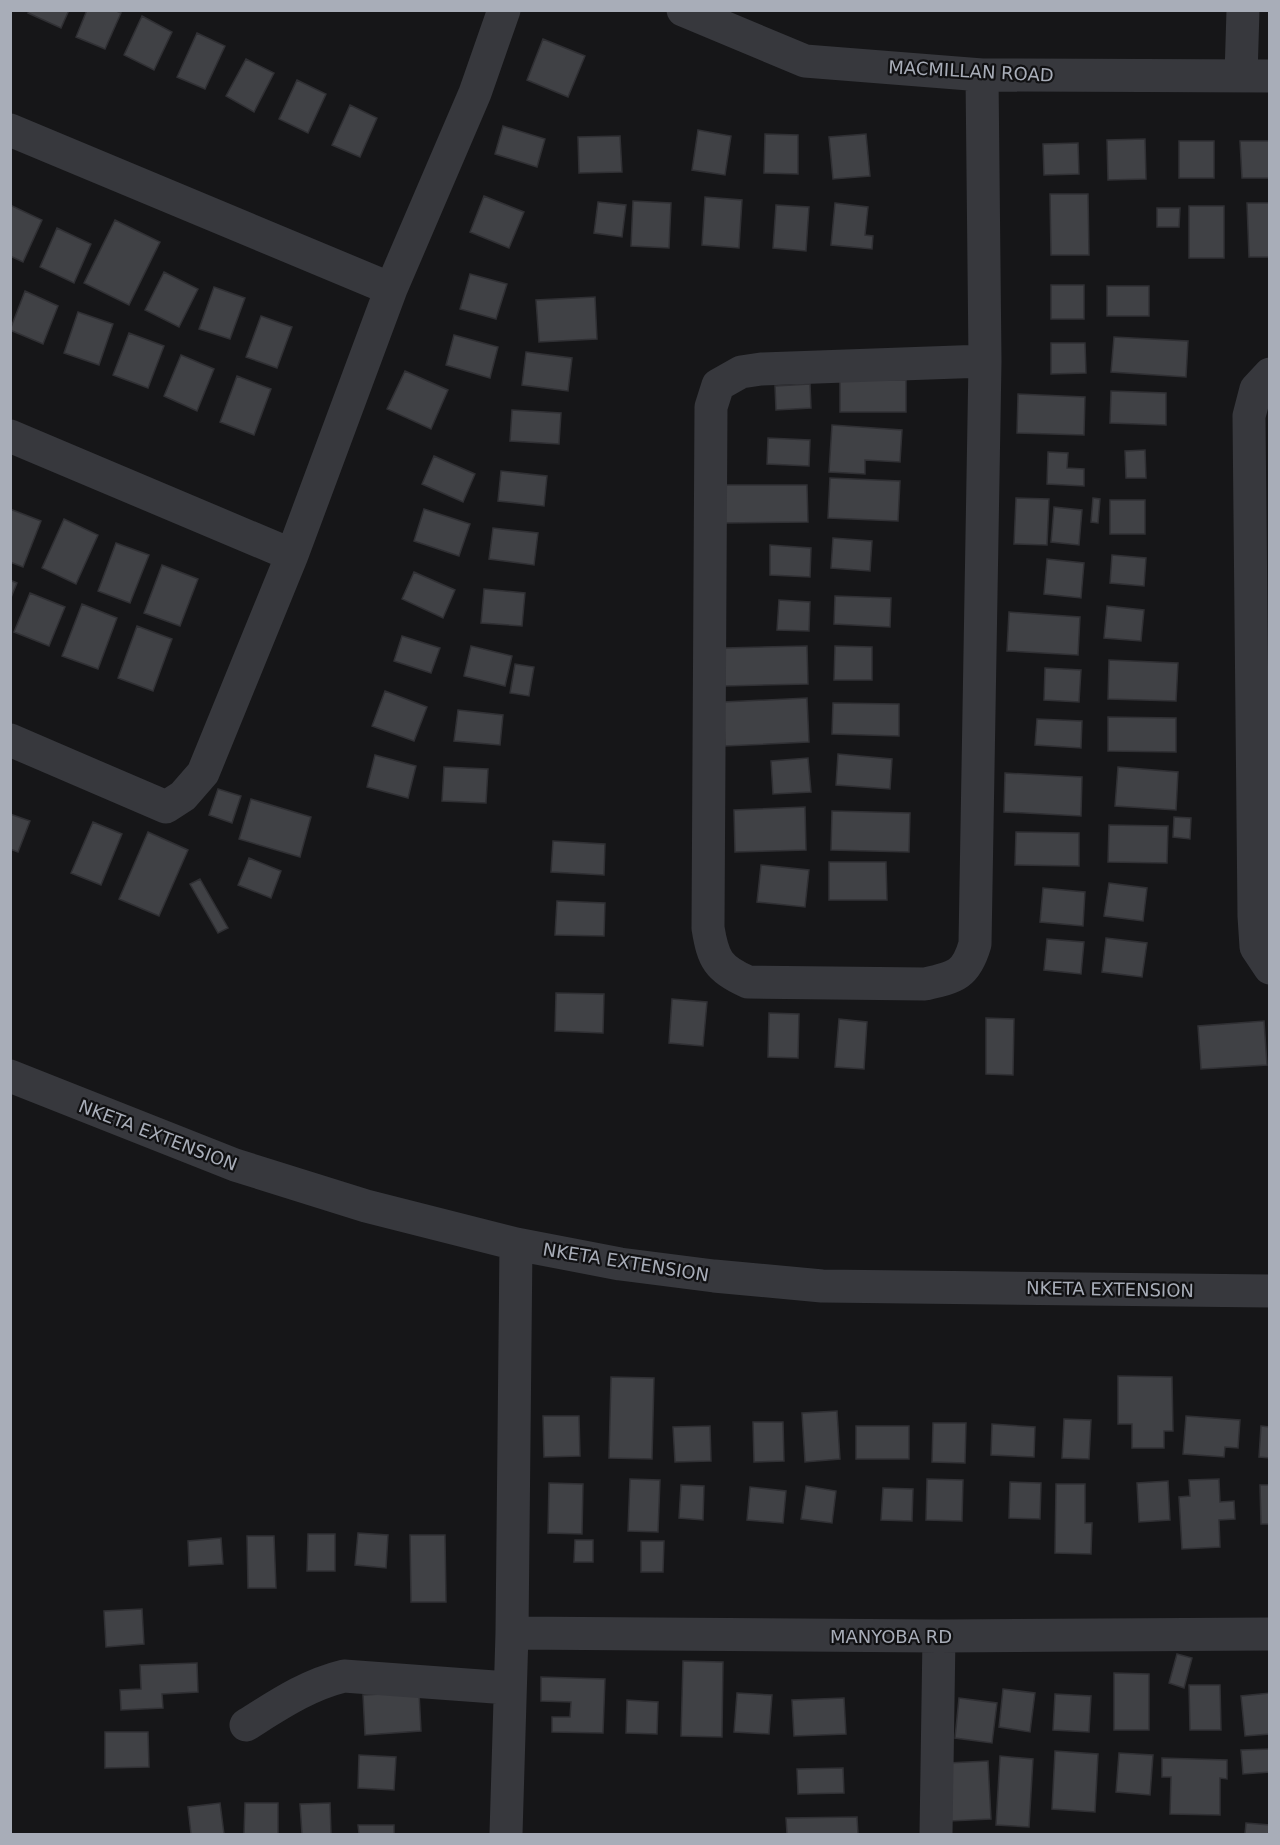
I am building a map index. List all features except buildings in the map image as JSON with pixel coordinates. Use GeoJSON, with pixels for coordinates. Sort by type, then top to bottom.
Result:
{"type":"FeatureCollection","features":[{"type":"Feature","properties":{"kind":"street"},"geometry":{"type":"LineString","coordinates":[[10,740],[166,807],[183,796],[203,773],[292,555],[391,290],[475,93],[504,10]]}},
{"type":"Feature","properties":{"kind":"street","name":"MACMILLAN ROAD"},"geometry":{"type":"LineString","coordinates":[[683,10],[806,61],[982,75],[1255,76]]}},
{"type":"Feature","properties":{"kind":"street"},"geometry":{"type":"LineString","coordinates":[[1243,10],[1255,76]]}},
{"type":"Feature","properties":{"kind":"street"},"geometry":{"type":"LineString","coordinates":[[982,75],[985,362],[975,944],[969,966],[952,978],[925,984],[748,982],[728,974],[713,955],[708,928],[711,407],[718,385],[741,372],[761,369],[985,362]]}},
{"type":"Feature","properties":{"kind":"street"},"geometry":{"type":"LineString","coordinates":[[10,130],[391,290]]}},
{"type":"Feature","properties":{"kind":"street"},"geometry":{"type":"LineString","coordinates":[[1269,374],[1256,389],[1249,416],[1249,428],[1254,916],[1256,947],[1269,968]]}},
{"type":"Feature","properties":{"kind":"street"},"geometry":{"type":"LineString","coordinates":[[10,436],[292,555]]}},
{"type":"Feature","properties":{"kind":"street","name":"NKETA EXTENSION"},"geometry":{"type":"LineString","coordinates":[[10,1076],[235,1165],[366,1206],[516,1244],[620,1264],[822,1286],[1269,1292]]}},
{"type":"Feature","properties":{"kind":"street"},"geometry":{"type":"LineString","coordinates":[[506,1834],[508,1688],[512,1633],[516,1244]]}},
{"type":"Feature","properties":{"kind":"street","name":"MANYOBA RD"},"geometry":{"type":"LineString","coordinates":[[512,1633],[939,1636],[1269,1634]]}},
{"type":"Feature","properties":{"kind":"street"},"geometry":{"type":"LineString","coordinates":[[936,1834],[939,1636]]}},
{"type":"Feature","properties":{"kind":"street"},"geometry":{"type":"LineString","coordinates":[[246,1725],[300,1692],[323,1682],[344,1677],[508,1688]]}}]}
